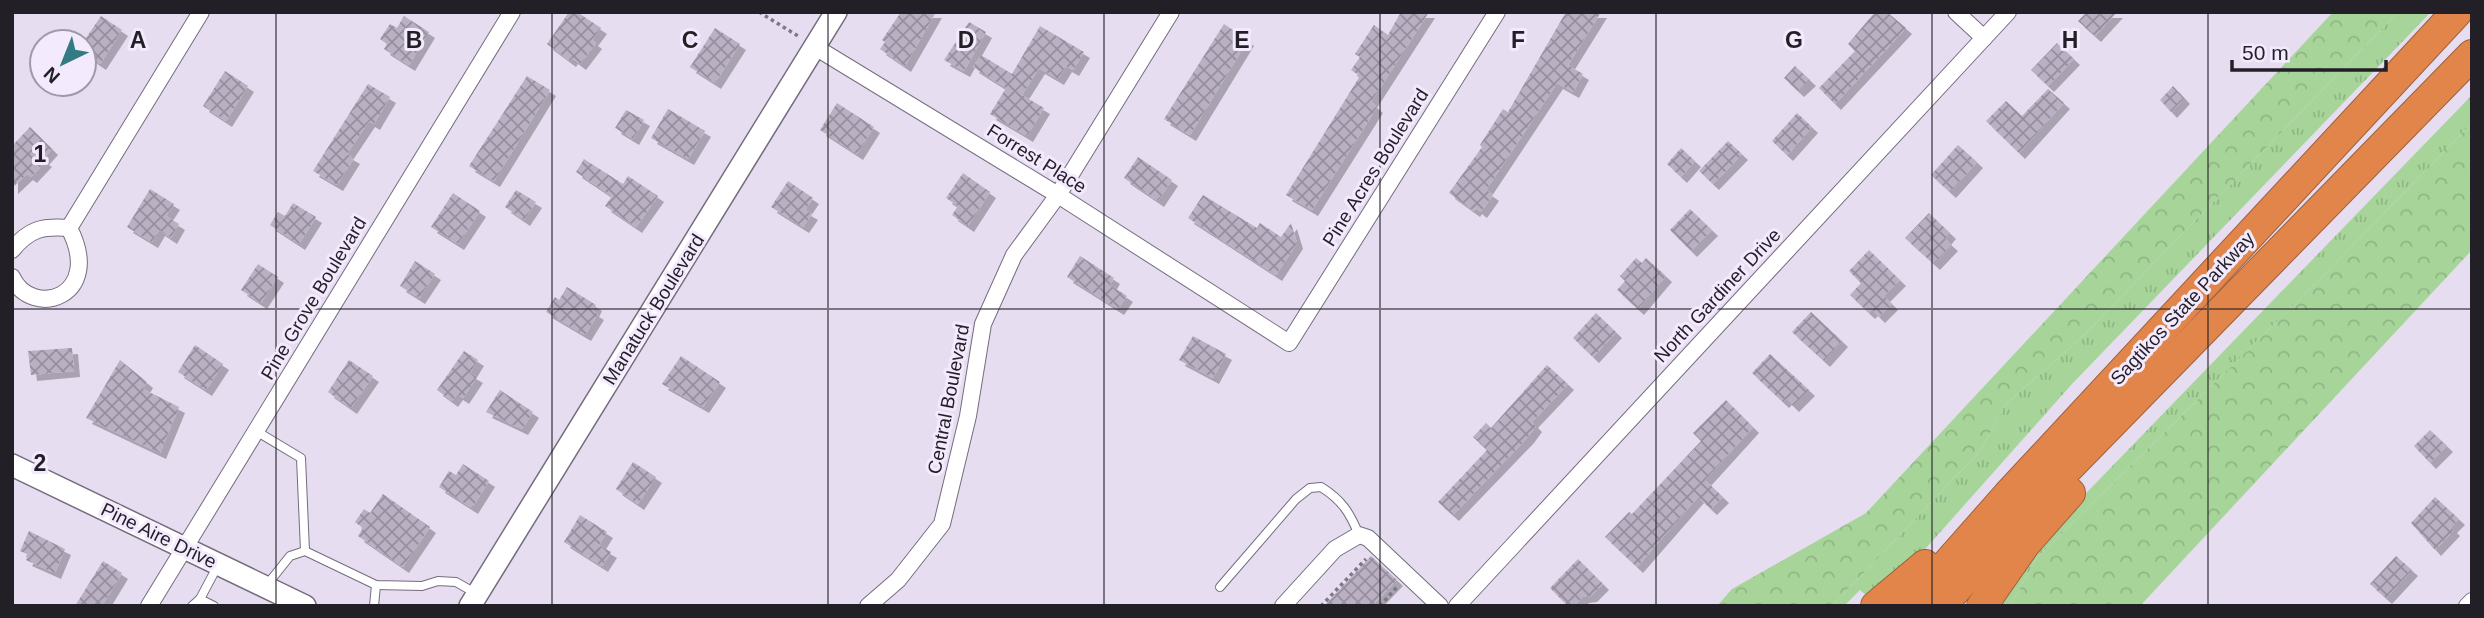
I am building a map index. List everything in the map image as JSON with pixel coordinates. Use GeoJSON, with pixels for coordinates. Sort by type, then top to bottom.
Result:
{"type":"FeatureCollection","features":[{"type":"Feature","properties":{"kind":"highway","name":"Sagtikos State Parkway"},"geometry":{"type":"LineString","coordinates":[[1910,606],[2008,495],[2457,12]]}},
{"type":"Feature","properties":{"kind":"highway","name":"Sagtikos State Parkway"},"geometry":{"type":"LineString","coordinates":[[1941,606],[2022,515],[2472,55]]}},
{"type":"Feature","properties":{"kind":"highway"},"geometry":{"type":"LineString","coordinates":[[1982,606],[2025,544],[2096,464],[2185,348]]}},
{"type":"Feature","properties":{"kind":"highway"},"geometry":{"type":"LineString","coordinates":[[1876,606],[2008,495]]}},
{"type":"Feature","properties":{"kind":"street"},"geometry":{"type":"LineString","coordinates":[[69,228],[201,12]]}},
{"type":"Feature","properties":{"kind":"street","name":"Pine Grove Boulevard"},"geometry":{"type":"LineString","coordinates":[[149,606],[512,12]]}},
{"type":"Feature","properties":{"kind":"street","name":"Manatuck Boulevard"},"geometry":{"type":"LineString","coordinates":[[473,600],[836,12]]}},
{"type":"Feature","properties":{"kind":"street","name":"Central Boulevard"},"geometry":{"type":"LineString","coordinates":[[868,606],[898,580],[942,524],[968,416],[983,324],[1014,255],[1058,195],[1171,12]]}},
{"type":"Feature","properties":{"kind":"street","name":"Pine Acres Boulevard"},"geometry":{"type":"LineString","coordinates":[[1289,343],[1497,12]]}},
{"type":"Feature","properties":{"kind":"street"},"geometry":{"type":"LineString","coordinates":[[1956,12],[1984,38]]}},
{"type":"Feature","properties":{"kind":"street","name":"North Gardiner Drive"},"geometry":{"type":"LineString","coordinates":[[1457,606],[2008,12]]}},
{"type":"Feature","properties":{"kind":"street","name":"Forrest Place"},"geometry":{"type":"LineString","coordinates":[[815,47],[1058,195],[1289,343]]}},
{"type":"Feature","properties":{"kind":"street"},"geometry":{"type":"LineString","coordinates":[[12,250],[31,230],[46,226],[69,228]]}},
{"type":"Feature","properties":{"kind":"street"},"geometry":{"type":"LineString","coordinates":[[12,277],[16,285],[44,299],[58,297],[69,290],[76,282],[80,270],[77,247],[69,228]]}},
{"type":"Feature","properties":{"kind":"street","name":"Pine Aire Drive"},"geometry":{"type":"LineString","coordinates":[[12,465],[305,606]]}},
{"type":"Feature","properties":{"kind":"street"},"geometry":{"type":"LineString","coordinates":[[1283,606],[1335,549],[1359,535],[1377,547],[1440,606]]}},
{"type":"Feature","properties":{"kind":"street"},"geometry":{"type":"LineString","coordinates":[[2467,606],[2472,601]]}},
{"type":"Feature","properties":{"kind":"lane"},"geometry":{"type":"LineString","coordinates":[[256,431],[301,458],[305,551]]}},
{"type":"Feature","properties":{"kind":"lane"},"geometry":{"type":"LineString","coordinates":[[1220,587],[1296,499],[1310,488],[1321,486],[1333,494],[1348,509],[1359,535]]}},
{"type":"Feature","properties":{"kind":"lane"},"geometry":{"type":"LineString","coordinates":[[266,587],[290,556],[305,551],[376,584],[422,586],[438,582],[456,582],[473,600]]}},
{"type":"Feature","properties":{"kind":"lane"},"geometry":{"type":"LineString","coordinates":[[192,606],[200,599],[218,564]]}},
{"type":"Feature","properties":{"kind":"lane"},"geometry":{"type":"LineString","coordinates":[[374,606],[376,584]]}},
{"type":"Feature","properties":{"kind":"lane"},"geometry":{"type":"LineString","coordinates":[[200,599],[214,606]]}},
{"type":"Feature","properties":{"kind":"path"},"geometry":{"type":"LineString","coordinates":[[759,12],[815,47]]}},
{"type":"Feature","properties":{"kind":"path"},"geometry":{"type":"LineString","coordinates":[[1321,606],[1377,547]]}},
{"type":"Feature","properties":{"kind":"path"},"geometry":{"type":"LineString","coordinates":[[1380,606],[1408,576]]}},
{"type":"Feature","properties":{"kind":"green space"},"geometry":{"type":"Polygon","coordinates":[[[2333,12],[2398,12],[2084,335],[2005,405],[1981,450],[1832,606],[1717,606],[1732,589],[1866,513],[2333,12]]]}},
{"type":"Feature","properties":{"kind":"green space"},"geometry":{"type":"Polygon","coordinates":[[[2398,12],[2431,12],[2072,384],[1919,556],[1866,595],[1860,590],[1844,606],[1832,606],[1981,450],[2005,405],[2084,335],[2398,12]]]}},
{"type":"Feature","properties":{"kind":"green space"},"geometry":{"type":"Polygon","coordinates":[[[2472,95],[2472,123],[2322,277],[2036,559],[2010,606],[1997,606],[2030,551],[2472,95]]]}},
{"type":"Feature","properties":{"kind":"green space"},"geometry":{"type":"Polygon","coordinates":[[[2472,123],[2472,250],[2140,606],[2010,606],[2036,559],[2322,277],[2472,123]]]}},
{"type":"Feature","properties":{"kind":"building"},"geometry":{"type":"Polygon","coordinates":[[[569,12],[577,12],[601,28],[592,40],[596,43],[580,64],[572,58],[570,61],[547,44],[569,12]]]}},
{"type":"Feature","properties":{"kind":"building"},"geometry":{"type":"Polygon","coordinates":[[[901,12],[936,12],[905,66],[880,49],[885,42],[882,40],[901,12]]]}},
{"type":"Feature","properties":{"kind":"building"},"geometry":{"type":"Polygon","coordinates":[[[1401,12],[1429,12],[1371,102],[1377,107],[1312,210],[1286,195],[1360,76],[1351,70],[1360,57],[1355,54],[1374,25],[1388,35],[1401,12]]]}},
{"type":"Feature","properties":{"kind":"building"},"geometry":{"type":"Polygon","coordinates":[[[1566,12],[1601,12],[1568,65],[1583,74],[1573,92],[1557,83],[1486,190],[1493,195],[1481,212],[1476,208],[1474,211],[1449,193],[1482,147],[1480,145],[1503,109],[1508,112],[1566,12]]]}},
{"type":"Feature","properties":{"kind":"building"},"geometry":{"type":"Polygon","coordinates":[[[1875,12],[1887,12],[1906,28],[1835,104],[1819,88],[1855,51],[1848,44],[1875,12]]]}},
{"type":"Feature","properties":{"kind":"building"},"geometry":{"type":"Polygon","coordinates":[[[2087,12],[2117,12],[2095,36],[2078,21],[2087,12]]]}},
{"type":"Feature","properties":{"kind":"building"},"geometry":{"type":"Polygon","coordinates":[[[101,16],[122,30],[100,64],[98,28],[93,28],[101,16]]]}},
{"type":"Feature","properties":{"kind":"building"},"geometry":{"type":"Polygon","coordinates":[[[404,16],[429,32],[409,65],[384,49],[387,44],[380,39],[390,24],[397,28],[404,16]]]}},
{"type":"Feature","properties":{"kind":"building"},"geometry":{"type":"Polygon","coordinates":[[[969,22],[986,32],[964,71],[944,60],[969,22]]]}},
{"type":"Feature","properties":{"kind":"building"},"geometry":{"type":"Polygon","coordinates":[[[1224,24],[1248,40],[1190,135],[1164,119],[1224,24]]]}},
{"type":"Feature","properties":{"kind":"building"},"geometry":{"type":"Polygon","coordinates":[[[1040,26],[1084,52],[1073,70],[1066,66],[1058,79],[1039,68],[1022,95],[1044,108],[1027,136],[990,114],[1006,88],[973,67],[981,55],[1012,74],[1040,26]]]}},
{"type":"Feature","properties":{"kind":"building"},"geometry":{"type":"Polygon","coordinates":[[[715,28],[740,44],[715,83],[690,67],[715,28]]]}},
{"type":"Feature","properties":{"kind":"building"},"geometry":{"type":"Polygon","coordinates":[[[2057,43],[2074,59],[2048,86],[2031,70],[2057,43]]]}},
{"type":"Feature","properties":{"kind":"building"},"geometry":{"type":"Polygon","coordinates":[[[1795,66],[1810,80],[1798,91],[1784,78],[1795,66]]]}},
{"type":"Feature","properties":{"kind":"building"},"geometry":{"type":"Polygon","coordinates":[[[225,71],[248,86],[226,121],[203,106],[225,71]]]}},
{"type":"Feature","properties":{"kind":"building"},"geometry":{"type":"Polygon","coordinates":[[[527,76],[550,90],[494,181],[469,166],[527,76]]]}},
{"type":"Feature","properties":{"kind":"building"},"geometry":{"type":"Polygon","coordinates":[[[368,84],[390,97],[374,124],[369,121],[347,154],[354,158],[337,185],[313,171],[368,84]]]}},
{"type":"Feature","properties":{"kind":"building"},"geometry":{"type":"Polygon","coordinates":[[[2173,86],[2184,98],[2171,112],[2160,100],[2173,86]]]}},
{"type":"Feature","properties":{"kind":"building"},"geometry":{"type":"Polygon","coordinates":[[[2048,89],[2064,103],[2019,153],[1986,121],[2006,101],[2022,116],[2048,89]]]}},
{"type":"Feature","properties":{"kind":"building"},"geometry":{"type":"Polygon","coordinates":[[[837,103],[874,127],[857,154],[820,130],[837,103]]]}},
{"type":"Feature","properties":{"kind":"building"},"geometry":{"type":"Polygon","coordinates":[[[668,109],[705,131],[688,159],[651,138],[668,109]]]}},
{"type":"Feature","properties":{"kind":"building"},"geometry":{"type":"Polygon","coordinates":[[[626,110],[644,120],[633,139],[615,128],[626,110]]]}},
{"type":"Feature","properties":{"kind":"building"},"geometry":{"type":"Polygon","coordinates":[[[1797,113],[1812,127],[1787,155],[1772,141],[1797,113]]]}},
{"type":"Feature","properties":{"kind":"building"},"geometry":{"type":"Polygon","coordinates":[[[30,127],[52,149],[43,159],[46,161],[31,177],[27,174],[12,188],[12,146],[30,127]]]}},
{"type":"Feature","properties":{"kind":"building"},"geometry":{"type":"Polygon","coordinates":[[[1728,141],[1742,154],[1713,184],[1699,171],[1728,141]]]}},
{"type":"Feature","properties":{"kind":"building"},"geometry":{"type":"Polygon","coordinates":[[[1958,145],[1977,162],[1950,192],[1931,175],[1958,145]]]}},
{"type":"Feature","properties":{"kind":"building"},"geometry":{"type":"Polygon","coordinates":[[[1681,148],[1695,161],[1681,177],[1667,164],[1681,148]]]}},
{"type":"Feature","properties":{"kind":"building"},"geometry":{"type":"Polygon","coordinates":[[[1138,157],[1172,180],[1158,201],[1124,178],[1138,157]]]}},
{"type":"Feature","properties":{"kind":"building"},"geometry":{"type":"Polygon","coordinates":[[[584,159],[623,184],[628,176],[658,196],[636,227],[605,206],[612,196],[576,172],[584,159]]]}},
{"type":"Feature","properties":{"kind":"building"},"geometry":{"type":"Polygon","coordinates":[[[963,173],[990,192],[968,226],[952,215],[958,206],[946,198],[963,173]]]}},
{"type":"Feature","properties":{"kind":"building"},"geometry":{"type":"Polygon","coordinates":[[[788,181],[813,198],[805,210],[812,214],[803,227],[771,207],[788,181]]]}},
{"type":"Feature","properties":{"kind":"building"},"geometry":{"type":"Polygon","coordinates":[[[150,189],[174,204],[166,216],[179,224],[171,238],[159,230],[152,242],[127,227],[150,189]]]}},
{"type":"Feature","properties":{"kind":"building"},"geometry":{"type":"Polygon","coordinates":[[[516,190],[536,202],[524,220],[505,207],[516,190]]]}},
{"type":"Feature","properties":{"kind":"building"},"geometry":{"type":"Polygon","coordinates":[[[453,193],[480,211],[458,244],[431,227],[453,193]]]}},
{"type":"Feature","properties":{"kind":"building"},"geometry":{"type":"Polygon","coordinates":[[[1203,195],[1257,228],[1260,223],[1281,237],[1291,223],[1297,243],[1276,275],[1188,218],[1203,195]]]}},
{"type":"Feature","properties":{"kind":"building"},"geometry":{"type":"Polygon","coordinates":[[[293,203],[316,217],[299,244],[270,225],[278,212],[285,216],[293,203]]]}},
{"type":"Feature","properties":{"kind":"building"},"geometry":{"type":"Polygon","coordinates":[[[1690,209],[1712,230],[1691,251],[1670,230],[1690,209]]]}},
{"type":"Feature","properties":{"kind":"building"},"geometry":{"type":"Polygon","coordinates":[[[1929,213],[1950,233],[1945,239],[1952,245],[1934,264],[1905,238],[1929,213]]]}},
{"type":"Feature","properties":{"kind":"building"},"geometry":{"type":"Polygon","coordinates":[[[1869,250],[1900,280],[1884,296],[1892,304],[1879,317],[1872,310],[1869,313],[1850,295],[1861,283],[1849,271],[1869,250]]]}},
{"type":"Feature","properties":{"kind":"building"},"geometry":{"type":"Polygon","coordinates":[[[1080,256],[1114,278],[1110,285],[1127,296],[1118,309],[1067,277],[1080,256]]]}},
{"type":"Feature","properties":{"kind":"building"},"geometry":{"type":"Polygon","coordinates":[[[1636,258],[1642,263],[1646,258],[1666,276],[1638,309],[1617,290],[1625,281],[1620,276],[1636,258]]]}},
{"type":"Feature","properties":{"kind":"building"},"geometry":{"type":"Polygon","coordinates":[[[415,261],[435,274],[419,298],[400,286],[415,261]]]}},
{"type":"Feature","properties":{"kind":"building"},"geometry":{"type":"Polygon","coordinates":[[[258,264],[278,277],[261,303],[241,290],[258,264]]]}},
{"type":"Feature","properties":{"kind":"building"},"geometry":{"type":"Polygon","coordinates":[[[567,287],[596,305],[593,311],[598,314],[585,335],[546,312],[555,297],[559,300],[567,287]]]}},
{"type":"Feature","properties":{"kind":"building"},"geometry":{"type":"Polygon","coordinates":[[[1811,312],[1842,341],[1824,361],[1792,332],[1811,312]]]}},
{"type":"Feature","properties":{"kind":"building"},"geometry":{"type":"Polygon","coordinates":[[[1596,313],[1616,332],[1593,357],[1573,338],[1596,313]]]}},
{"type":"Feature","properties":{"kind":"building"},"geometry":{"type":"Polygon","coordinates":[[[1193,336],[1226,354],[1213,378],[1179,360],[1193,336]]]}},
{"type":"Feature","properties":{"kind":"building"},"geometry":{"type":"Polygon","coordinates":[[[195,345],[223,364],[206,390],[178,372],[195,345]]]}},
{"type":"Feature","properties":{"kind":"building"},"geometry":{"type":"Polygon","coordinates":[[[72,348],[74,371],[31,375],[28,351],[72,348]]]}},
{"type":"Feature","properties":{"kind":"building"},"geometry":{"type":"Polygon","coordinates":[[[464,351],[478,360],[470,373],[477,377],[463,398],[457,394],[452,401],[437,390],[464,351]]]}},
{"type":"Feature","properties":{"kind":"building"},"geometry":{"type":"Polygon","coordinates":[[[1770,354],[1809,390],[1793,406],[1786,399],[1783,402],[1752,373],[1770,354]]]}},
{"type":"Feature","properties":{"kind":"building"},"geometry":{"type":"Polygon","coordinates":[[[681,356],[720,382],[703,407],[662,384],[681,356]]]}},
{"type":"Feature","properties":{"kind":"building"},"geometry":{"type":"Polygon","coordinates":[[[120,360],[147,382],[143,389],[179,407],[160,453],[86,418],[120,360]]]}},
{"type":"Feature","properties":{"kind":"building"},"geometry":{"type":"Polygon","coordinates":[[[349,360],[373,376],[351,408],[328,392],[349,360]]]}},
{"type":"Feature","properties":{"kind":"building"},"geometry":{"type":"Polygon","coordinates":[[[1547,365],[1568,384],[1532,422],[1536,426],[1528,437],[1453,515],[1438,502],[1487,450],[1473,437],[1486,423],[1491,428],[1547,365]]]}},
{"type":"Feature","properties":{"kind":"building"},"geometry":{"type":"Polygon","coordinates":[[[500,390],[533,412],[522,429],[486,412],[500,390]]]}},
{"type":"Feature","properties":{"kind":"building"},"geometry":{"type":"Polygon","coordinates":[[[1726,400],[1753,427],[1705,480],[1723,497],[1711,509],[1698,497],[1637,567],[1605,537],[1629,512],[1632,514],[1701,441],[1693,433],[1726,400]]]}},
{"type":"Feature","properties":{"kind":"building"},"geometry":{"type":"Polygon","coordinates":[[[2430,430],[2447,446],[2430,463],[2414,446],[2430,430]]]}},
{"type":"Feature","properties":{"kind":"building"},"geometry":{"type":"Polygon","coordinates":[[[633,462],[656,477],[638,504],[616,489],[633,462]]]}},
{"type":"Feature","properties":{"kind":"building"},"geometry":{"type":"Polygon","coordinates":[[[463,464],[489,481],[472,508],[439,487],[449,471],[456,475],[463,464]]]}},
{"type":"Feature","properties":{"kind":"building"},"geometry":{"type":"Polygon","coordinates":[[[383,494],[430,527],[403,567],[358,536],[363,528],[355,522],[364,509],[370,513],[383,494]]]}},
{"type":"Feature","properties":{"kind":"building"},"geometry":{"type":"Polygon","coordinates":[[[2435,497],[2459,519],[2451,527],[2454,530],[2435,550],[2411,523],[2435,497]]]}},
{"type":"Feature","properties":{"kind":"building"},"geometry":{"type":"Polygon","coordinates":[[[580,515],[607,532],[599,545],[611,552],[602,566],[564,542],[580,515]]]}},
{"type":"Feature","properties":{"kind":"building"},"geometry":{"type":"Polygon","coordinates":[[[29,531],[65,549],[55,573],[26,560],[29,555],[20,551],[29,531]]]}},
{"type":"Feature","properties":{"kind":"building"},"geometry":{"type":"Polygon","coordinates":[[[1371,556],[1397,580],[1372,606],[1324,606],[1371,556]]]}},
{"type":"Feature","properties":{"kind":"building"},"geometry":{"type":"Polygon","coordinates":[[[2396,556],[2412,570],[2386,598],[2370,584],[2396,556]]]}},
{"type":"Feature","properties":{"kind":"building"},"geometry":{"type":"Polygon","coordinates":[[[1578,559],[1603,584],[1591,596],[1583,597],[1574,606],[1568,606],[1550,588],[1578,559]]]}},
{"type":"Feature","properties":{"kind":"building"},"geometry":{"type":"Polygon","coordinates":[[[103,561],[122,573],[102,606],[75,606],[103,561]]]}}]}
